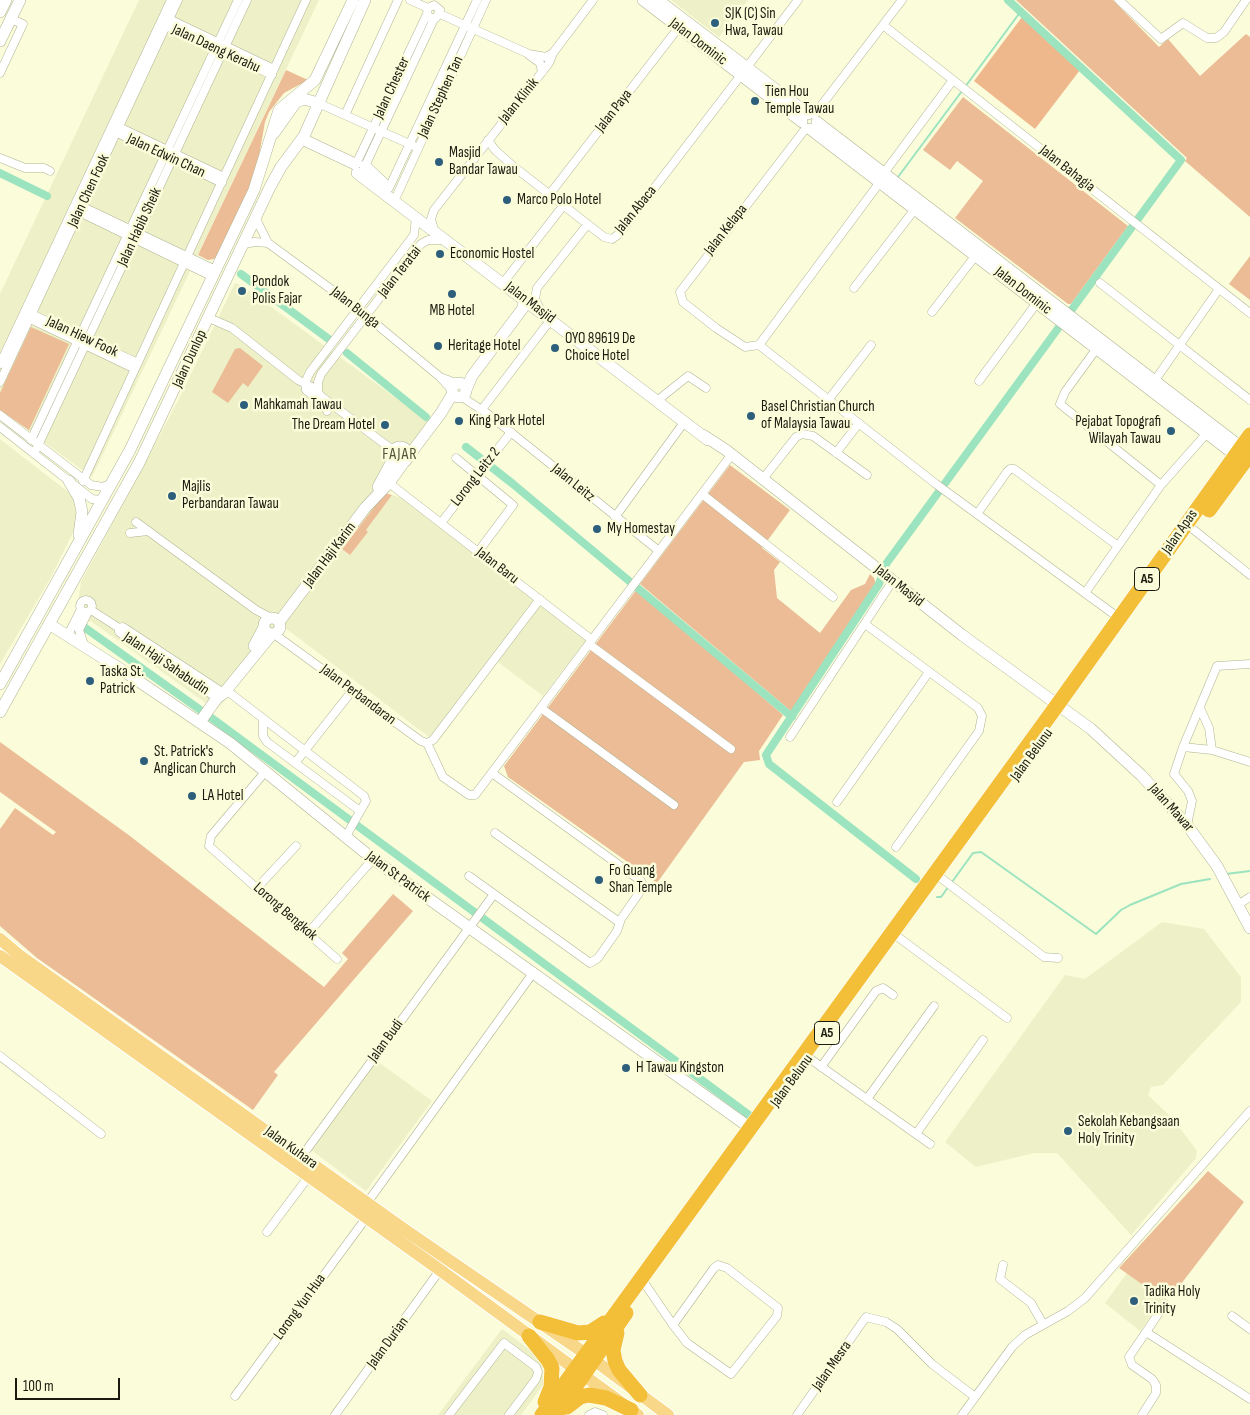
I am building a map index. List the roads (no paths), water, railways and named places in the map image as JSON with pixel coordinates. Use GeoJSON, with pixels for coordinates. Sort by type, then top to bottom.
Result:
{"type":"FeatureCollection","features":[{"type":"Feature","properties":{"kind":"highway","name":"Jalan Apas"},"geometry":{"type":"LineString","coordinates":[[1062,706],[1194,530],[1245,449]]}},
{"type":"Feature","properties":{"kind":"highway","name":"Jalan Apas"},"geometry":{"type":"LineString","coordinates":[[1062,706],[1119,618],[1245,449]]}},
{"type":"Feature","properties":{"kind":"highway","name":"Jalan Belunu"},"geometry":{"type":"LineString","coordinates":[[620,1313],[645,1284],[815,1062],[898,937],[947,883],[1062,706]]}},
{"type":"Feature","properties":{"kind":"highway","name":"Jalan Belunu"},"geometry":{"type":"LineString","coordinates":[[590,1357],[749,1127],[1062,706]]}},
{"type":"Feature","properties":{"kind":"highway"},"geometry":{"type":"LineString","coordinates":[[540,1322],[567,1331],[590,1332],[620,1313]]}},
{"type":"Feature","properties":{"kind":"highway"},"geometry":{"type":"LineString","coordinates":[[620,1313],[613,1350],[615,1361],[619,1370],[640,1395]]}},
{"type":"Feature","properties":{"kind":"highway"},"geometry":{"type":"LineString","coordinates":[[529,1336],[552,1368],[551,1387],[540,1415]]}},
{"type":"Feature","properties":{"kind":"highway","name":"A5"},"geometry":{"type":"LineString","coordinates":[[558,1415],[590,1357]]}},
{"type":"Feature","properties":{"kind":"highway","name":"A5"},"geometry":{"type":"LineString","coordinates":[[540,1415],[580,1373]]}},
{"type":"Feature","properties":{"kind":"highway"},"geometry":{"type":"LineString","coordinates":[[558,1415],[573,1401],[589,1395],[606,1398],[634,1412]]}},
{"type":"Feature","properties":{"kind":"main road","name":"Jalan Kuhara"},"geometry":{"type":"LineString","coordinates":[[0,938],[20,956],[367,1203],[590,1357],[668,1415]]}},
{"type":"Feature","properties":{"kind":"main road","name":"Jalan Kuhara"},"geometry":{"type":"LineString","coordinates":[[0,956],[440,1270],[634,1412]]}},
{"type":"Feature","properties":{"kind":"main road"},"geometry":{"type":"LineString","coordinates":[[155,1052],[175,1073],[177,1083]]}},
{"type":"Feature","properties":{"kind":"street"},"geometry":{"type":"LineString","coordinates":[[0,12],[6,0]]}},
{"type":"Feature","properties":{"kind":"street"},"geometry":{"type":"LineString","coordinates":[[0,41],[20,0]]}},
{"type":"Feature","properties":{"kind":"street","name":"Jalan Chen Fook"},"geometry":{"type":"LineString","coordinates":[[165,21],[171,0]]}},
{"type":"Feature","properties":{"kind":"street","name":"Jalan Chen Fook"},"geometry":{"type":"LineString","coordinates":[[0,382],[27,315],[165,21],[178,0]]}},
{"type":"Feature","properties":{"kind":"street","name":"Jalan Habib Sheik"},"geometry":{"type":"LineString","coordinates":[[220,47],[238,0]]}},
{"type":"Feature","properties":{"kind":"street","name":"Jalan Habib Sheik"},"geometry":{"type":"LineString","coordinates":[[34,454],[35,443],[220,47],[246,0]]}},
{"type":"Feature","properties":{"kind":"street"},"geometry":{"type":"LineString","coordinates":[[83,481],[306,0]]}},
{"type":"Feature","properties":{"kind":"street","name":"Jalan Dunlop"},"geometry":{"type":"LineString","coordinates":[[0,684],[130,450],[254,190],[279,110],[292,97],[312,83],[318,75],[353,0]]}},
{"type":"Feature","properties":{"kind":"street","name":"Jalan Dunlop"},"geometry":{"type":"LineString","coordinates":[[0,712],[139,463],[281,167],[302,139],[365,0]]}},
{"type":"Feature","properties":{"kind":"street"},"geometry":{"type":"LineString","coordinates":[[345,115],[398,0]]}},
{"type":"Feature","properties":{"kind":"street"},"geometry":{"type":"LineString","coordinates":[[410,0],[435,9],[469,27],[529,54],[546,57],[553,53]]}},
{"type":"Feature","properties":{"kind":"street","name":"Jalan Stephen Tan"},"geometry":{"type":"LineString","coordinates":[[393,192],[418,147],[469,27],[477,0]]}},
{"type":"Feature","properties":{"kind":"street","name":"Jalan Stephen Tan"},"geometry":{"type":"LineString","coordinates":[[393,192],[410,144],[469,27],[486,0]]}},
{"type":"Feature","properties":{"kind":"street","name":"Jalan Klinik"},"geometry":{"type":"LineString","coordinates":[[433,226],[431,219],[434,210],[542,72],[553,53],[594,0]]}},
{"type":"Feature","properties":{"kind":"street","name":"Jalan Dominic"},"geometry":{"type":"LineString","coordinates":[[643,0],[678,27],[744,71]]}},
{"type":"Feature","properties":{"kind":"street","name":"Jalan Dominic"},"geometry":{"type":"LineString","coordinates":[[658,0],[744,71],[1152,384],[1207,433],[1245,449]]}},
{"type":"Feature","properties":{"kind":"street","name":"Jalan Abaca"},"geometry":{"type":"LineString","coordinates":[[505,160],[604,237],[616,237],[798,0]]}},
{"type":"Feature","properties":{"kind":"street","name":"Jalan Kelapa"},"geometry":{"type":"LineString","coordinates":[[759,345],[745,347],[716,328],[683,302],[680,292],[902,0]]}},
{"type":"Feature","properties":{"kind":"street"},"geometry":{"type":"LineString","coordinates":[[1119,0],[1160,40],[1183,23],[1187,23],[1208,38],[1216,38],[1224,32],[1246,0]]}},
{"type":"Feature","properties":{"kind":"street","name":"Jalan Chester"},"geometry":{"type":"LineString","coordinates":[[358,166],[378,129],[435,9]]}},
{"type":"Feature","properties":{"kind":"street"},"geometry":{"type":"LineString","coordinates":[[0,73],[23,24],[11,19]]}},
{"type":"Feature","properties":{"kind":"street","name":"Jalan Daeng Kerahu"},"geometry":{"type":"LineString","coordinates":[[165,21],[273,72]]}},
{"type":"Feature","properties":{"kind":"street","name":"Jalan Bahagia"},"geometry":{"type":"LineString","coordinates":[[883,25],[1250,313]]}},
{"type":"Feature","properties":{"kind":"street","name":"Jalan Paya"},"geometry":{"type":"LineString","coordinates":[[549,195],[678,27]]}},
{"type":"Feature","properties":{"kind":"street"},"geometry":{"type":"LineString","coordinates":[[529,54],[540,63],[542,72]]}},
{"type":"Feature","properties":{"kind":"street"},"geometry":{"type":"LineString","coordinates":[[955,81],[759,345],[936,484],[1119,618]]}},
{"type":"Feature","properties":{"kind":"street"},"geometry":{"type":"LineString","coordinates":[[272,136],[296,102],[304,99],[318,103],[418,147]]}},
{"type":"Feature","properties":{"kind":"street","name":"Jalan Edwin Chan"},"geometry":{"type":"LineString","coordinates":[[115,128],[223,180]]}},
{"type":"Feature","properties":{"kind":"street","name":"Jalan Masjid"},"geometry":{"type":"LineString","coordinates":[[302,139],[358,166],[416,218],[448,243],[658,400],[730,458],[742,464]]}},
{"type":"Feature","properties":{"kind":"street"},"geometry":{"type":"LineString","coordinates":[[488,140],[505,160]]}},
{"type":"Feature","properties":{"kind":"street"},"geometry":{"type":"LineString","coordinates":[[479,152],[485,150],[505,160]]}},
{"type":"Feature","properties":{"kind":"street"},"geometry":{"type":"LineString","coordinates":[[0,158],[25,168],[44,168],[50,171]]}},
{"type":"Feature","properties":{"kind":"street"},"geometry":{"type":"LineString","coordinates":[[358,166],[393,192],[433,226],[448,243]]}},
{"type":"Feature","properties":{"kind":"street","name":"Jalan Dominic"},"geometry":{"type":"LineString","coordinates":[[882,177],[915,209],[976,255],[1040,299]]}},
{"type":"Feature","properties":{"kind":"street"},"geometry":{"type":"LineString","coordinates":[[503,283],[563,206]]}},
{"type":"Feature","properties":{"kind":"street"},"geometry":{"type":"LineString","coordinates":[[78,207],[214,274]]}},
{"type":"Feature","properties":{"kind":"street"},"geometry":{"type":"LineString","coordinates":[[854,288],[915,209]]}},
{"type":"Feature","properties":{"kind":"street","name":"Jalan Teratai"},"geometry":{"type":"LineString","coordinates":[[306,380],[414,235],[416,218]]}},
{"type":"Feature","properties":{"kind":"street","name":"Jalan Bunga"},"geometry":{"type":"LineString","coordinates":[[256,219],[268,243],[358,309],[440,377],[486,411]]}},
{"type":"Feature","properties":{"kind":"street"},"geometry":{"type":"LineString","coordinates":[[541,311],[535,299],[537,288],[587,225]]}},
{"type":"Feature","properties":{"kind":"street","name":"Jalan Teratai"},"geometry":{"type":"LineString","coordinates":[[318,393],[318,382],[321,374],[421,244],[428,240],[448,243]]}},
{"type":"Feature","properties":{"kind":"street"},"geometry":{"type":"LineString","coordinates":[[244,244],[268,243]]}},
{"type":"Feature","properties":{"kind":"street"},"geometry":{"type":"LineString","coordinates":[[932,312],[976,255]]}},
{"type":"Feature","properties":{"kind":"street"},"geometry":{"type":"LineString","coordinates":[[1100,283],[1250,400]]}},
{"type":"Feature","properties":{"kind":"street"},"geometry":{"type":"LineString","coordinates":[[1152,384],[1219,289]]}},
{"type":"Feature","properties":{"kind":"street"},"geometry":{"type":"LineString","coordinates":[[209,318],[232,328],[294,377],[306,380],[318,393],[397,463],[408,447],[419,441],[523,308],[524,302],[521,296]]}},
{"type":"Feature","properties":{"kind":"street"},"geometry":{"type":"LineString","coordinates":[[979,381],[1040,299]]}},
{"type":"Feature","properties":{"kind":"street","name":"Jalan Chen Fook"},"geometry":{"type":"LineString","coordinates":[[0,364],[27,315]]}},
{"type":"Feature","properties":{"kind":"street","name":"Jalan Hiew Fook"},"geometry":{"type":"LineString","coordinates":[[27,315],[136,366]]}},
{"type":"Feature","properties":{"kind":"street"},"geometry":{"type":"LineString","coordinates":[[486,411],[544,327],[549,323],[555,322]]}},
{"type":"Feature","properties":{"kind":"street","name":"Jalan Dominic"},"geometry":{"type":"LineString","coordinates":[[1071,322],[1097,348],[1245,449]]}},
{"type":"Feature","properties":{"kind":"street"},"geometry":{"type":"LineString","coordinates":[[829,399],[871,345]]}},
{"type":"Feature","properties":{"kind":"street"},"geometry":{"type":"LineString","coordinates":[[1097,348],[1064,392],[1060,404],[1161,485]]}},
{"type":"Feature","properties":{"kind":"street"},"geometry":{"type":"LineString","coordinates":[[658,400],[688,376],[706,388]]}},
{"type":"Feature","properties":{"kind":"street"},"geometry":{"type":"LineString","coordinates":[[306,380],[306,390],[324,404],[327,411]]}},
{"type":"Feature","properties":{"kind":"street","name":"Jalan Leitz"},"geometry":{"type":"LineString","coordinates":[[486,411],[659,551]]}},
{"type":"Feature","properties":{"kind":"street"},"geometry":{"type":"LineString","coordinates":[[0,415],[83,481],[99,487],[112,482]]}},
{"type":"Feature","properties":{"kind":"street"},"geometry":{"type":"LineString","coordinates":[[615,517],[685,422]]}},
{"type":"Feature","properties":{"kind":"street"},"geometry":{"type":"LineString","coordinates":[[836,452],[859,423]]}},
{"type":"Feature","properties":{"kind":"street"},"geometry":{"type":"LineString","coordinates":[[0,427],[92,499],[102,500],[113,497],[139,463]]}},
{"type":"Feature","properties":{"kind":"street","name":"Lorong Leitz 2"},"geometry":{"type":"LineString","coordinates":[[441,523],[511,432]]}},
{"type":"Feature","properties":{"kind":"street"},"geometry":{"type":"LineString","coordinates":[[1085,593],[1161,485],[1207,433]]}},
{"type":"Feature","properties":{"kind":"street"},"geometry":{"type":"LineString","coordinates":[[762,480],[796,437],[802,434],[813,436],[866,475]]}},
{"type":"Feature","properties":{"kind":"street","name":"Jalan Masjid"},"geometry":{"type":"LineString","coordinates":[[702,435],[711,439],[886,577],[1062,706]]}},
{"type":"Feature","properties":{"kind":"street"},"geometry":{"type":"LineString","coordinates":[[456,458],[513,504],[478,552]]}},
{"type":"Feature","properties":{"kind":"street"},"geometry":{"type":"LineString","coordinates":[[540,599],[438,733],[427,743],[443,777],[469,795],[475,795],[730,458]]}},
{"type":"Feature","properties":{"kind":"street","name":"Jalan Baru"},"geometry":{"type":"LineString","coordinates":[[397,463],[401,492],[730,749]]}},
{"type":"Feature","properties":{"kind":"street","name":"Jalan Haji Karim"},"geometry":{"type":"LineString","coordinates":[[272,626],[294,602],[366,508],[397,463]]}},
{"type":"Feature","properties":{"kind":"street"},"geometry":{"type":"LineString","coordinates":[[976,514],[1007,472],[1010,469],[1014,469],[1118,546]]}},
{"type":"Feature","properties":{"kind":"street"},"geometry":{"type":"LineString","coordinates":[[69,481],[79,498],[82,512],[75,549]]}},
{"type":"Feature","properties":{"kind":"street"},"geometry":{"type":"LineString","coordinates":[[702,494],[833,597]]}},
{"type":"Feature","properties":{"kind":"street","name":"Jalan Perbandaran"},"geometry":{"type":"LineString","coordinates":[[136,522],[256,610],[291,645],[421,742],[427,743]]}},
{"type":"Feature","properties":{"kind":"street"},"geometry":{"type":"LineString","coordinates":[[1194,530],[1250,575]]}},
{"type":"Feature","properties":{"kind":"street"},"geometry":{"type":"LineString","coordinates":[[130,533],[148,531]]}},
{"type":"Feature","properties":{"kind":"street"},"geometry":{"type":"LineString","coordinates":[[790,737],[864,624],[886,577]]}},
{"type":"Feature","properties":{"kind":"street"},"geometry":{"type":"LineString","coordinates":[[68,635],[87,610]]}},
{"type":"Feature","properties":{"kind":"street"},"geometry":{"type":"LineString","coordinates":[[84,645],[79,630],[87,610]]}},
{"type":"Feature","properties":{"kind":"street","name":"Jalan Haji Sahabudin"},"geometry":{"type":"LineString","coordinates":[[87,610],[119,628],[123,627],[216,691],[263,719],[364,796],[366,801],[360,811]]}},
{"type":"Feature","properties":{"kind":"street"},"geometry":{"type":"LineString","coordinates":[[21,647],[35,631],[49,624]]}},
{"type":"Feature","properties":{"kind":"street","name":"Jalan St Patrick"},"geometry":{"type":"LineString","coordinates":[[49,624],[204,716],[265,772],[345,838],[749,1127]]}},
{"type":"Feature","properties":{"kind":"street"},"geometry":{"type":"LineString","coordinates":[[864,624],[978,708],[982,716],[982,726],[896,847]]}},
{"type":"Feature","properties":{"kind":"street"},"geometry":{"type":"LineString","coordinates":[[204,716],[216,691],[272,626]]}},
{"type":"Feature","properties":{"kind":"street"},"geometry":{"type":"LineString","coordinates":[[1188,825],[1192,801],[1188,791],[1174,774],[1183,747],[1217,666],[1250,664]]}},
{"type":"Feature","properties":{"kind":"street"},"geometry":{"type":"LineString","coordinates":[[837,802],[930,672]]}},
{"type":"Feature","properties":{"kind":"street"},"geometry":{"type":"LineString","coordinates":[[295,763],[352,691]]}},
{"type":"Feature","properties":{"kind":"street","name":"Jalan Mawar"},"geometry":{"type":"LineString","coordinates":[[1062,706],[1124,759],[1188,825],[1217,866],[1239,904],[1250,928]]}},
{"type":"Feature","properties":{"kind":"street"},"geometry":{"type":"LineString","coordinates":[[541,708],[674,806]]}},
{"type":"Feature","properties":{"kind":"street"},"geometry":{"type":"LineString","coordinates":[[1200,708],[1209,728],[1212,750]]}},
{"type":"Feature","properties":{"kind":"street"},"geometry":{"type":"LineString","coordinates":[[263,719],[264,740],[360,811],[354,825],[345,838]]}},
{"type":"Feature","properties":{"kind":"street"},"geometry":{"type":"LineString","coordinates":[[1183,747],[1212,750],[1250,762]]}},
{"type":"Feature","properties":{"kind":"street","name":"Lorong Bengkok"},"geometry":{"type":"LineString","coordinates":[[265,772],[208,841],[210,848],[337,959]]}},
{"type":"Feature","properties":{"kind":"street"},"geometry":{"type":"LineString","coordinates":[[469,876],[590,963],[598,958],[617,931],[619,922],[643,888],[643,882],[492,773]]}},
{"type":"Feature","properties":{"kind":"street"},"geometry":{"type":"LineString","coordinates":[[495,833],[619,922]]}},
{"type":"Feature","properties":{"kind":"street"},"geometry":{"type":"LineString","coordinates":[[257,888],[296,846]]}},
{"type":"Feature","properties":{"kind":"street"},"geometry":{"type":"LineString","coordinates":[[308,933],[373,859]]}},
{"type":"Feature","properties":{"kind":"street"},"geometry":{"type":"LineString","coordinates":[[947,883],[1044,957],[1058,958]]}},
{"type":"Feature","properties":{"kind":"street","name":"Jalan Budi"},"geometry":{"type":"LineString","coordinates":[[302,1156],[494,894]]}},
{"type":"Feature","properties":{"kind":"street"},"geometry":{"type":"LineString","coordinates":[[1239,904],[1250,897]]}},
{"type":"Feature","properties":{"kind":"street"},"geometry":{"type":"LineString","coordinates":[[898,937],[1007,1018]]}},
{"type":"Feature","properties":{"kind":"street"},"geometry":{"type":"LineString","coordinates":[[367,1203],[533,973]]}},
{"type":"Feature","properties":{"kind":"street"},"geometry":{"type":"LineString","coordinates":[[893,995],[883,988],[876,990],[815,1062],[930,1144]]}},
{"type":"Feature","properties":{"kind":"street"},"geometry":{"type":"LineString","coordinates":[[867,1099],[934,1006]]}},
{"type":"Feature","properties":{"kind":"street"},"geometry":{"type":"LineString","coordinates":[[916,1134],[983,1040]]}},
{"type":"Feature","properties":{"kind":"street"},"geometry":{"type":"LineString","coordinates":[[0,1056],[101,1134]]}},
{"type":"Feature","properties":{"kind":"street"},"geometry":{"type":"LineString","coordinates":[[962,1415],[1012,1347],[1025,1335],[1068,1312],[1085,1298],[1250,1111]]}},
{"type":"Feature","properties":{"kind":"street"},"geometry":{"type":"LineString","coordinates":[[267,1232],[309,1176]]}},
{"type":"Feature","properties":{"kind":"street","name":"Lorong Yun Hua"},"geometry":{"type":"LineString","coordinates":[[235,1396],[366,1218]]}},
{"type":"Feature","properties":{"kind":"street"},"geometry":{"type":"LineString","coordinates":[[645,1284],[673,1326],[687,1343],[731,1374],[777,1316],[778,1308],[776,1304],[727,1268],[718,1265],[673,1326]]}},
{"type":"Feature","properties":{"kind":"street"},"geometry":{"type":"LineString","coordinates":[[1004,1265],[1000,1279],[1031,1303],[1043,1324]]}},
{"type":"Feature","properties":{"kind":"street","name":"Jalan Durian"},"geometry":{"type":"LineString","coordinates":[[335,1415],[440,1270]]}},
{"type":"Feature","properties":{"kind":"street"},"geometry":{"type":"LineString","coordinates":[[1142,1415],[1156,1393],[1156,1385],[1152,1379],[1132,1366],[1129,1357],[1165,1304]]}},
{"type":"Feature","properties":{"kind":"street"},"geometry":{"type":"LineString","coordinates":[[1232,1316],[1250,1329]]}},
{"type":"Feature","properties":{"kind":"street","name":"Jalan Mesra"},"geometry":{"type":"LineString","coordinates":[[797,1415],[866,1317],[886,1322],[897,1329],[932,1364],[975,1397]]}},
{"type":"Feature","properties":{"kind":"street"},"geometry":{"type":"LineString","coordinates":[[1146,1332],[1250,1400]]}},
{"type":"Feature","properties":{"kind":"street"},"geometry":{"type":"LineString","coordinates":[[449,1415],[504,1343],[536,1367],[538,1372],[536,1379],[509,1415]]}},
{"type":"Feature","properties":{"kind":"street"},"geometry":{"type":"LineString","coordinates":[[589,1415],[595,1412],[603,1415]]}},
{"type":"Feature","properties":{"kind":"waterway"},"geometry":{"type":"LineString","coordinates":[[916,879],[769,764],[766,755],[879,584],[886,564],[1181,160],[1008,0]]}},
{"type":"Feature","properties":{"kind":"waterway"},"geometry":{"type":"LineString","coordinates":[[965,87],[1021,11]]}},
{"type":"Feature","properties":{"kind":"waterway"},"geometry":{"type":"LineString","coordinates":[[898,177],[962,91]]}},
{"type":"Feature","properties":{"kind":"waterway"},"geometry":{"type":"LineString","coordinates":[[0,173],[47,196]]}},
{"type":"Feature","properties":{"kind":"waterway"},"geometry":{"type":"LineString","coordinates":[[241,274],[330,340]]}},
{"type":"Feature","properties":{"kind":"waterway"},"geometry":{"type":"LineString","coordinates":[[347,353],[426,417]]}},
{"type":"Feature","properties":{"kind":"waterway"},"geometry":{"type":"LineString","coordinates":[[466,447],[792,717]]}},
{"type":"Feature","properties":{"kind":"waterway"},"geometry":{"type":"LineString","coordinates":[[84,627],[213,719],[749,1115]]}},
{"type":"Feature","properties":{"kind":"waterway"},"geometry":{"type":"LineString","coordinates":[[952,882],[973,853],[981,852],[1096,934],[1121,910],[1130,905],[1181,884],[1210,879]]}},
{"type":"Feature","properties":{"kind":"waterway"},"geometry":{"type":"LineString","coordinates":[[1226,874],[1250,871]]}},
{"type":"Feature","properties":{"kind":"waterway"},"geometry":{"type":"LineString","coordinates":[[937,897],[941,897],[949,886]]}},
{"type":"Feature","properties":{"kind":"place","name":"SJK (C) Sin Hwa, Tawau"},"geometry":{"type":"Point","coordinates":[715,23]}},
{"type":"Feature","properties":{"kind":"place","name":"Tien Hou Temple Tawau"},"geometry":{"type":"Point","coordinates":[755,101]}},
{"type":"Feature","properties":{"kind":"place","name":"Masjid Bandar Tawau"},"geometry":{"type":"Point","coordinates":[439,162]}},
{"type":"Feature","properties":{"kind":"place","name":"Marco Polo Hotel"},"geometry":{"type":"Point","coordinates":[507,200]}},
{"type":"Feature","properties":{"kind":"place","name":"Economic Hostel"},"geometry":{"type":"Point","coordinates":[440,254]}},
{"type":"Feature","properties":{"kind":"place","name":"Pondok Polis Fajar"},"geometry":{"type":"Point","coordinates":[242,291]}},
{"type":"Feature","properties":{"kind":"place","name":"MB Hotel"},"geometry":{"type":"Point","coordinates":[452,294]}},
{"type":"Feature","properties":{"kind":"place","name":"Heritage Hotel"},"geometry":{"type":"Point","coordinates":[438,346]}},
{"type":"Feature","properties":{"kind":"place","name":"OYO 89619 De Choice Hotel"},"geometry":{"type":"Point","coordinates":[555,348]}},
{"type":"Feature","properties":{"kind":"place","name":"Mahkamah Tawau"},"geometry":{"type":"Point","coordinates":[244,405]}},
{"type":"Feature","properties":{"kind":"place","name":"Basel Christian Church of Malaysia Tawau"},"geometry":{"type":"Point","coordinates":[751,416]}},
{"type":"Feature","properties":{"kind":"place","name":"King Park Hotel"},"geometry":{"type":"Point","coordinates":[459,421]}},
{"type":"Feature","properties":{"kind":"place","name":"The Dream Hotel"},"geometry":{"type":"Point","coordinates":[385,425]}},
{"type":"Feature","properties":{"kind":"place","name":"Pejabat Topografi Wilayah Tawau"},"geometry":{"type":"Point","coordinates":[1171,431]}},
{"type":"Feature","properties":{"kind":"place","name":"Majlis Perbandaran Tawau"},"geometry":{"type":"Point","coordinates":[172,496]}},
{"type":"Feature","properties":{"kind":"place","name":"My Homestay"},"geometry":{"type":"Point","coordinates":[597,529]}},
{"type":"Feature","properties":{"kind":"place","name":"Taska St. Patrick"},"geometry":{"type":"Point","coordinates":[90,681]}},
{"type":"Feature","properties":{"kind":"place","name":"St. Patrick's Anglican Church"},"geometry":{"type":"Point","coordinates":[144,761]}},
{"type":"Feature","properties":{"kind":"place","name":"LA Hotel"},"geometry":{"type":"Point","coordinates":[192,796]}},
{"type":"Feature","properties":{"kind":"place","name":"Fo Guang Shan Temple"},"geometry":{"type":"Point","coordinates":[599,880]}},
{"type":"Feature","properties":{"kind":"place","name":"H Tawau Kingston"},"geometry":{"type":"Point","coordinates":[626,1068]}},
{"type":"Feature","properties":{"kind":"place","name":"Sekolah Kebangsaan Holy Trinity"},"geometry":{"type":"Point","coordinates":[1068,1131]}},
{"type":"Feature","properties":{"kind":"place","name":"Tadika Holy Trinity"},"geometry":{"type":"Point","coordinates":[1134,1301]}},
{"type":"Feature","properties":{"kind":"district","name":"FAJAR"},"geometry":{"type":"Point","coordinates":[400,455]}}]}
